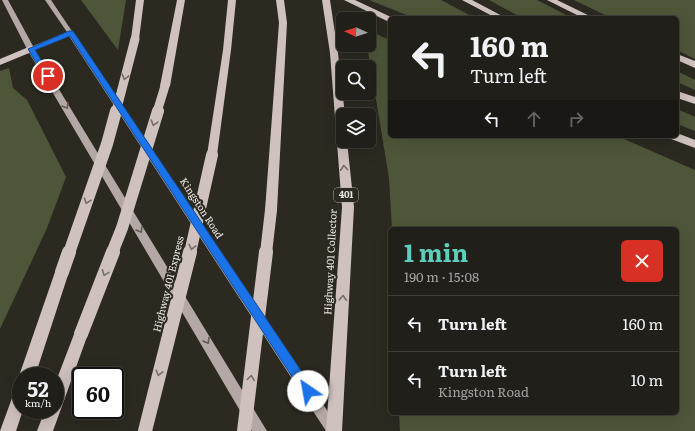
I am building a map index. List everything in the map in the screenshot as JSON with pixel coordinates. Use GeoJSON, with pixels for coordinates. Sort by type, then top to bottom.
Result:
{"type":"FeatureCollection","features":[{"type":"Feature","properties":{"kind":"highway"},"geometry":{"type":"LineString","coordinates":[[30,367],[107,144],[135,39],[140,0]]}},
{"type":"Feature","properties":{"kind":"highway"},"geometry":{"type":"LineString","coordinates":[[64,380],[122,228],[165,86],[181,0]]}},
{"type":"Feature","properties":{"kind":"highway","name":"Highway 401 Express"},"geometry":{"type":"LineString","coordinates":[[145,431],[200,218],[212,155],[227,50],[232,0]]}},
{"type":"Feature","properties":{"kind":"highway"},"geometry":{"type":"LineString","coordinates":[[244,431],[271,210],[283,24],[280,0]]}},
{"type":"Feature","properties":{"kind":"highway","name":"Highway 401 Collector"},"geometry":{"type":"LineString","coordinates":[[326,0],[334,53],[348,208],[334,431]]}},
{"type":"Feature","properties":{"kind":"highway"},"geometry":{"type":"LineString","coordinates":[[348,0],[388,18]]}},
{"type":"Feature","properties":{"kind":"highway"},"geometry":{"type":"LineString","coordinates":[[466,0],[498,16]]}},
{"type":"Feature","properties":{"kind":"highway"},"geometry":{"type":"LineString","coordinates":[[552,0],[586,16]]}},
{"type":"Feature","properties":{"kind":"highway"},"geometry":{"type":"LineString","coordinates":[[0,62],[31,49]]}},
{"type":"Feature","properties":{"kind":"highway"},"geometry":{"type":"LineString","coordinates":[[679,58],[695,65]]}},
{"type":"Feature","properties":{"kind":"highway"},"geometry":{"type":"LineString","coordinates":[[679,95],[695,101]]}},
{"type":"Feature","properties":{"kind":"highway"},"geometry":{"type":"LineString","coordinates":[[679,138],[695,144]]}},
{"type":"Feature","properties":{"kind":"highway"},"geometry":{"type":"LineString","coordinates":[[8,431],[12,419]]}},
{"type":"Feature","properties":{"kind":"highway"},"geometry":{"type":"LineString","coordinates":[[45,431],[50,419]]}},
{"type":"Feature","properties":{"kind":"main road"},"geometry":{"type":"LineString","coordinates":[[5,0],[31,49],[260,431]]}},
{"type":"Feature","properties":{"kind":"main road","name":"Kingston Road"},"geometry":{"type":"LineString","coordinates":[[48,0],[334,431]]}},
{"type":"Feature","properties":{"kind":"main road"},"geometry":{"type":"LineString","coordinates":[[31,49],[71,33]]}},
{"type":"Feature","properties":{"kind":"green space"},"geometry":{"type":"Polygon","coordinates":[[[81,0],[126,0],[118,50],[81,0]]]}},
{"type":"Feature","properties":{"kind":"green space"},"geometry":{"type":"Polygon","coordinates":[[[369,0],[441,0],[471,16],[409,16],[369,0]]]}},
{"type":"Feature","properties":{"kind":"green space"},"geometry":{"type":"Polygon","coordinates":[[[489,0],[537,0],[568,16],[518,16],[489,0]]]}},
{"type":"Feature","properties":{"kind":"green space"},"geometry":{"type":"Polygon","coordinates":[[[574,0],[695,0],[695,59],[679,51],[679,16],[607,16],[574,0]]]}},
{"type":"Feature","properties":{"kind":"green space"},"geometry":{"type":"Polygon","coordinates":[[[376,34],[388,39],[388,138],[622,138],[695,170],[695,431],[400,431],[399,415],[679,415],[679,227],[392,227],[389,178],[376,99],[376,60],[369,60],[368,52],[376,52],[376,34]]]}},
{"type":"Feature","properties":{"kind":"green space"},"geometry":{"type":"Polygon","coordinates":[[[9,68],[13,88],[27,100],[66,177],[47,228],[0,329],[0,71],[9,68]]]}},
{"type":"Feature","properties":{"kind":"green space"},"geometry":{"type":"Polygon","coordinates":[[[679,72],[695,80],[695,90],[679,83],[679,72]]]}},
{"type":"Feature","properties":{"kind":"green space"},"geometry":{"type":"Polygon","coordinates":[[[679,110],[695,117],[695,131],[679,125],[679,110]]]}},
{"type":"Feature","properties":{"kind":"route"},"geometry":{"type":"LineString","coordinates":[[48,76],[31,49],[71,33],[308,391]]}}]}
